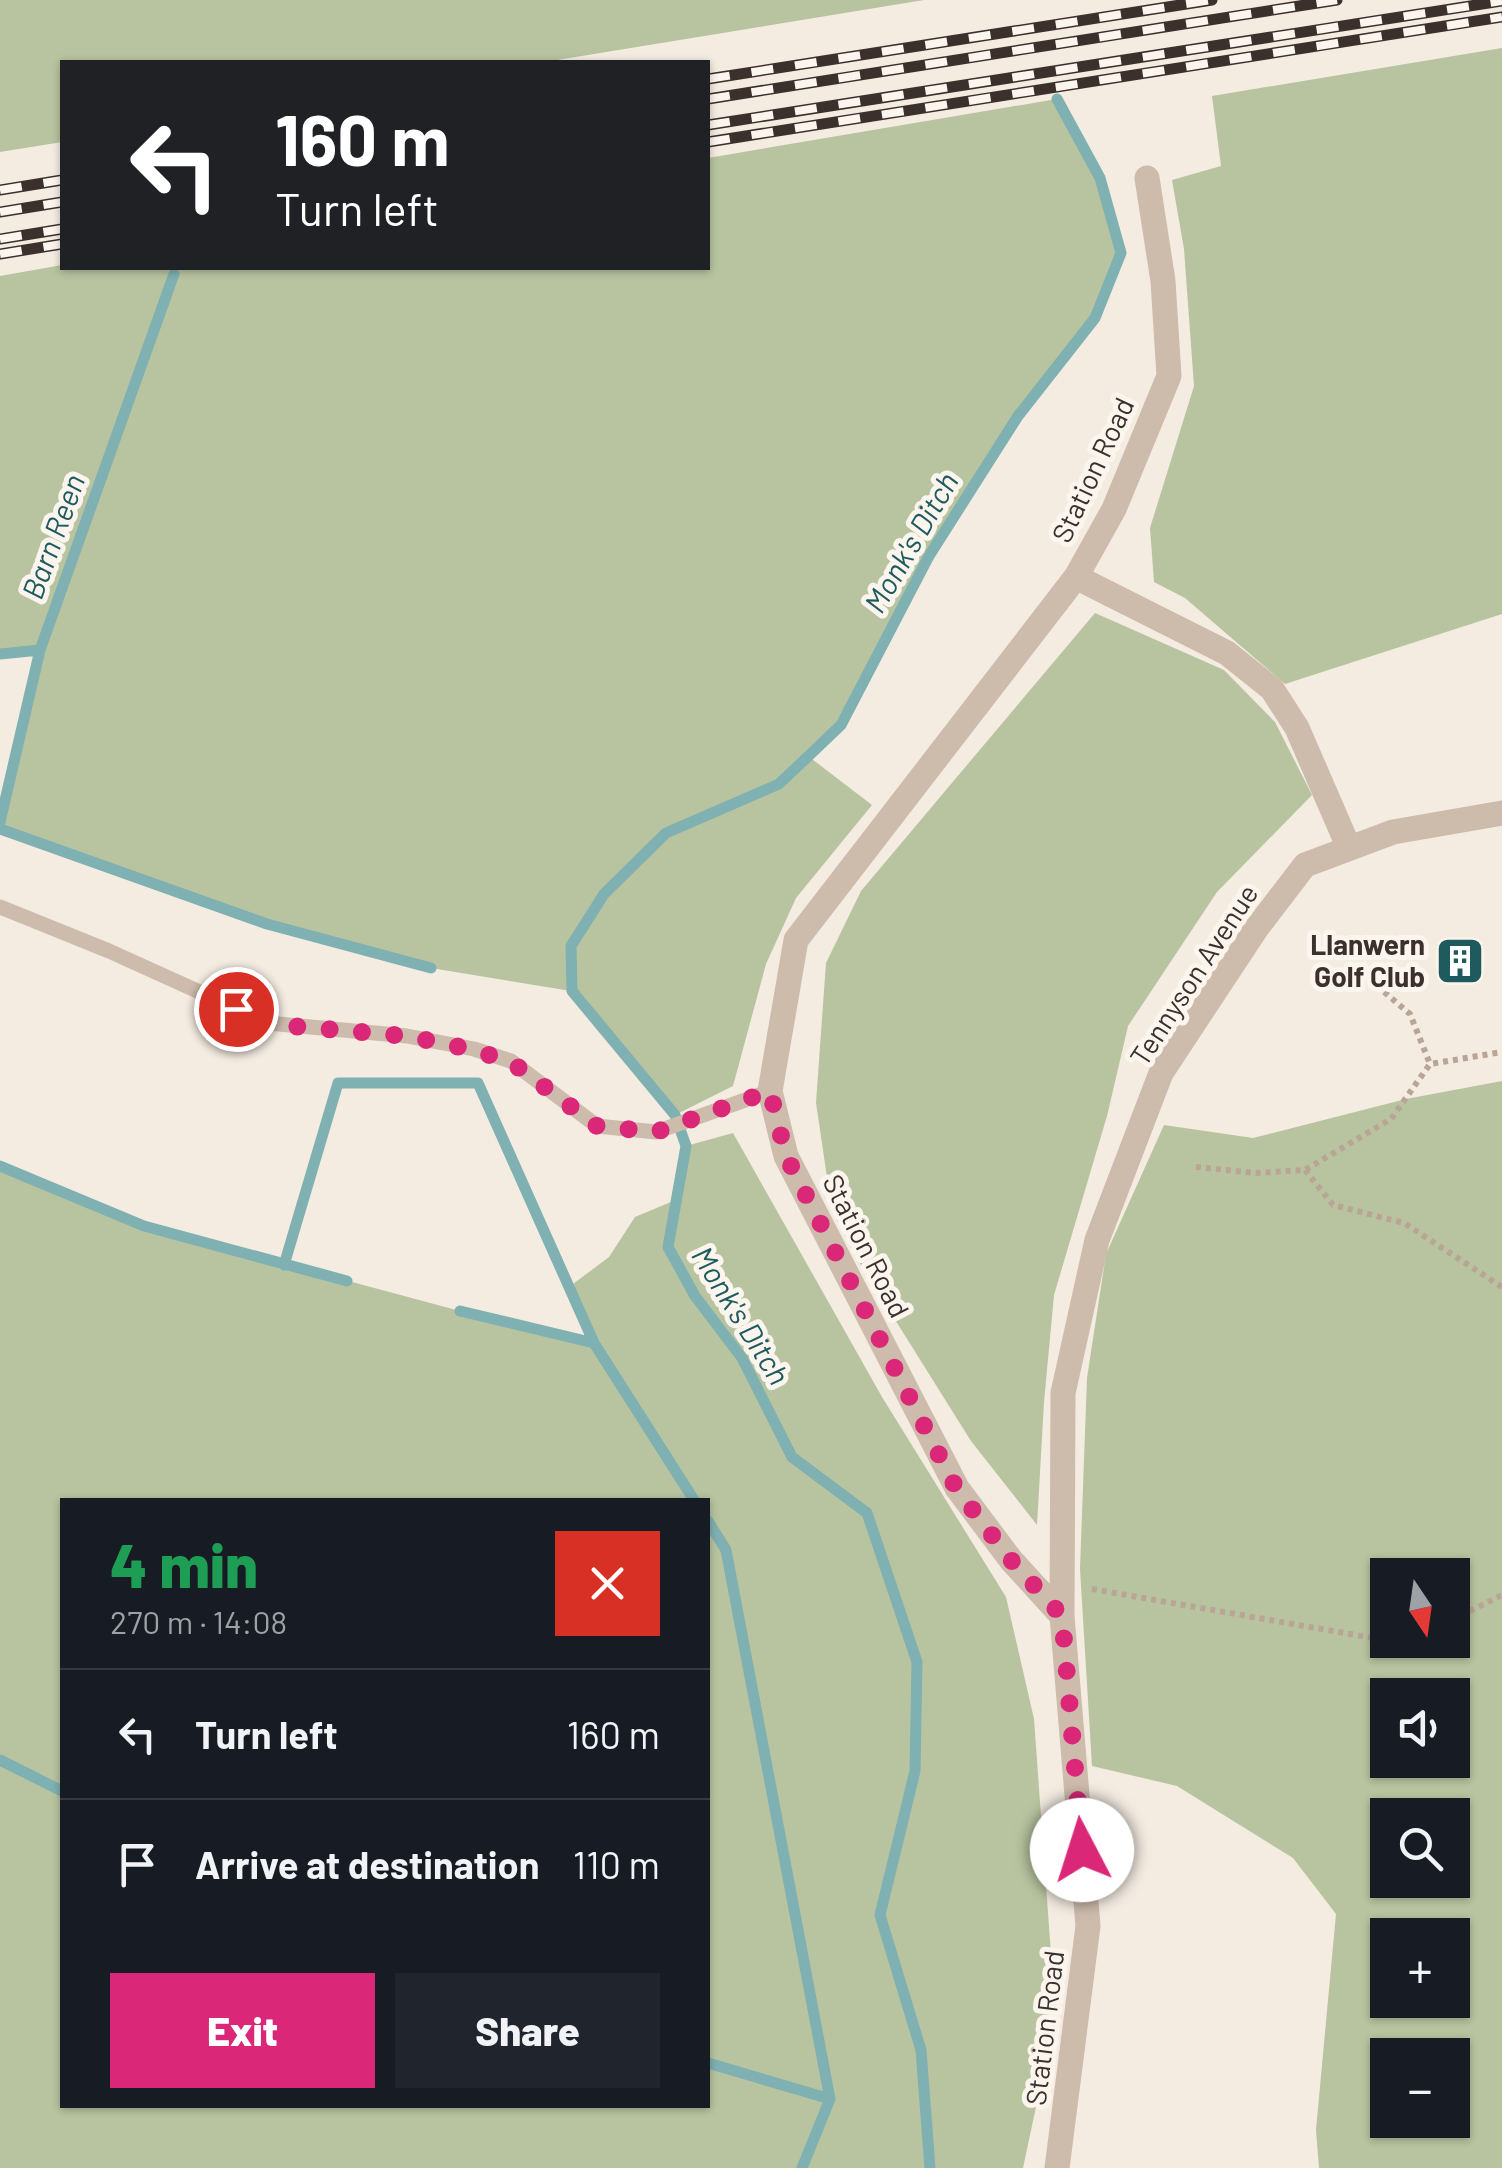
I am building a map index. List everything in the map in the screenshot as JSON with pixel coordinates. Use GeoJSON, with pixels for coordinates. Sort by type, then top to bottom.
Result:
{"type":"FeatureCollection","features":[{"type":"Feature","properties":{"kind":"street","name":"Station Road"},"geometry":{"type":"LineString","coordinates":[[1057,2168],[1088,1926],[1062,1616],[1011,1560],[956,1488],[786,1156],[770,1091],[796,940],[1076,577],[1114,509],[1168,376],[1163,282],[1147,178]]}},
{"type":"Feature","properties":{"kind":"street"},"geometry":{"type":"LineString","coordinates":[[1076,577],[1227,654],[1272,690],[1297,728],[1348,848]]}},
{"type":"Feature","properties":{"kind":"street","name":"Tennyson Avenue"},"geometry":{"type":"LineString","coordinates":[[1062,1616],[1062,1393],[1096,1240],[1168,1062],[1256,929],[1305,865],[1393,832],[1502,813]]}},
{"type":"Feature","properties":{"kind":"lane"},"geometry":{"type":"LineString","coordinates":[[0,907],[109,950],[268,1024],[407,1036],[511,1062],[597,1126],[656,1132],[770,1091]]}},
{"type":"Feature","properties":{"kind":"path"},"geometry":{"type":"LineString","coordinates":[[1370,979],[1410,1014],[1430,1064]]}},
{"type":"Feature","properties":{"kind":"path"},"geometry":{"type":"LineString","coordinates":[[1196,1167],[1256,1174],[1304,1170],[1391,1119],[1430,1064],[1502,1052]]}},
{"type":"Feature","properties":{"kind":"path"},"geometry":{"type":"LineString","coordinates":[[1304,1170],[1333,1205],[1404,1223],[1502,1287]]}},
{"type":"Feature","properties":{"kind":"path"},"geometry":{"type":"LineString","coordinates":[[1061,1584],[1370,1638]]}},
{"type":"Feature","properties":{"kind":"path"},"geometry":{"type":"LineString","coordinates":[[1470,1611],[1502,1595]]}},
{"type":"Feature","properties":{"kind":"green space"},"geometry":{"type":"Polygon","coordinates":[[[0,0],[924,0],[557,60],[60,60],[60,142],[0,152],[0,0]]]}},
{"type":"Feature","properties":{"kind":"green space"},"geometry":{"type":"Polygon","coordinates":[[[1502,48],[1502,614],[1285,684],[1185,598],[1154,582],[1150,528],[1194,386],[1184,249],[1172,180],[1221,166],[1212,96],[1502,48]]]}},
{"type":"Feature","properties":{"kind":"green space"},"geometry":{"type":"Polygon","coordinates":[[[1057,99],[1100,178],[1121,253],[1095,318],[1018,416],[929,556],[841,725],[808,756],[872,805],[796,898],[766,964],[733,1086],[675,1115],[571,991],[431,968],[267,924],[0,829],[40,651],[0,654],[0,276],[60,265],[60,270],[710,270],[710,158],[1057,99]]]}},
{"type":"Feature","properties":{"kind":"green space"},"geometry":{"type":"Polygon","coordinates":[[[1095,613],[1224,670],[1275,722],[1312,795],[1217,892],[1128,1026],[1107,1116],[1054,1295],[1037,1525],[971,1441],[862,1267],[832,1211],[816,1103],[826,963],[861,891],[1095,613]]]}},
{"type":"Feature","properties":{"kind":"green space"},"geometry":{"type":"Polygon","coordinates":[[[1502,1081],[1502,2168],[1319,2168],[1316,2130],[1336,1914],[1293,1858],[1177,1786],[1092,1766],[1080,1569],[1087,1378],[1106,1254],[1164,1125],[1253,1138],[1406,1099],[1502,1081]]]}},
{"type":"Feature","properties":{"kind":"green space"},"geometry":{"type":"Polygon","coordinates":[[[733,1133],[882,1397],[1006,1597],[1034,1719],[1052,1968],[1046,2060],[1023,2168],[0,2168],[0,1166],[144,1226],[593,1343],[569,1287],[609,1257],[635,1217],[678,1199],[686,1146],[733,1133]]]}},
{"type":"Feature","properties":{"kind":"waterway","name":"Monk's Ditch"},"geometry":{"type":"LineString","coordinates":[[930,2168],[921,2050],[880,1915],[915,1771],[917,1662],[867,1513],[792,1457],[742,1358],[695,1296],[668,1247],[686,1146],[675,1115],[572,991],[571,946],[604,894],[666,833],[779,784],[841,725],[929,556],[1018,416],[1095,318],[1121,253],[1100,178],[1057,99]]}},
{"type":"Feature","properties":{"kind":"waterway","name":"Barn Reen"},"geometry":{"type":"LineString","coordinates":[[0,822],[40,650],[174,274]]}},
{"type":"Feature","properties":{"kind":"waterway"},"geometry":{"type":"LineString","coordinates":[[0,654],[40,650]]}},
{"type":"Feature","properties":{"kind":"waterway"},"geometry":{"type":"LineString","coordinates":[[0,829],[267,924],[431,968]]}},
{"type":"Feature","properties":{"kind":"waterway"},"geometry":{"type":"LineString","coordinates":[[284,1265],[338,1083],[478,1083],[594,1343],[693,1498]]}},
{"type":"Feature","properties":{"kind":"waterway"},"geometry":{"type":"LineString","coordinates":[[0,1166],[144,1226],[347,1281]]}},
{"type":"Feature","properties":{"kind":"waterway"},"geometry":{"type":"LineString","coordinates":[[460,1311],[594,1343]]}},
{"type":"Feature","properties":{"kind":"waterway"},"geometry":{"type":"LineString","coordinates":[[710,1524],[726,1550],[830,2099],[802,2168]]}},
{"type":"Feature","properties":{"kind":"waterway"},"geometry":{"type":"LineString","coordinates":[[0,1760],[60,1790]]}},
{"type":"Feature","properties":{"kind":"waterway"},"geometry":{"type":"LineString","coordinates":[[710,2064],[830,2099]]}},
{"type":"Feature","properties":{"kind":"railway"},"geometry":{"type":"LineString","coordinates":[[710,79],[1212,0]]}},
{"type":"Feature","properties":{"kind":"railway"},"geometry":{"type":"LineString","coordinates":[[710,99],[1337,0]]}},
{"type":"Feature","properties":{"kind":"railway"},"geometry":{"type":"LineString","coordinates":[[710,125],[1502,1]]}},
{"type":"Feature","properties":{"kind":"railway"},"geometry":{"type":"LineString","coordinates":[[710,142],[1502,17]]}},
{"type":"Feature","properties":{"kind":"railway"},"geometry":{"type":"LineString","coordinates":[[0,190],[60,180]]}},
{"type":"Feature","properties":{"kind":"railway"},"geometry":{"type":"LineString","coordinates":[[0,212],[60,202]]}},
{"type":"Feature","properties":{"kind":"railway"},"geometry":{"type":"LineString","coordinates":[[0,239],[60,229]]}},
{"type":"Feature","properties":{"kind":"railway"},"geometry":{"type":"LineString","coordinates":[[0,254],[60,244]]}},
{"type":"Feature","properties":{"kind":"place","name":"Llanwern Golf Club"},"geometry":{"type":"Point","coordinates":[1460,961]}},
{"type":"Feature","properties":{"kind":"route"},"geometry":{"type":"LineString","coordinates":[[236,1009],[268,1024],[407,1036],[474,1050],[511,1062],[597,1126],[656,1132],[770,1091],[786,1156],[956,1488],[1011,1560],[1062,1616],[1082,1850]]}}]}
